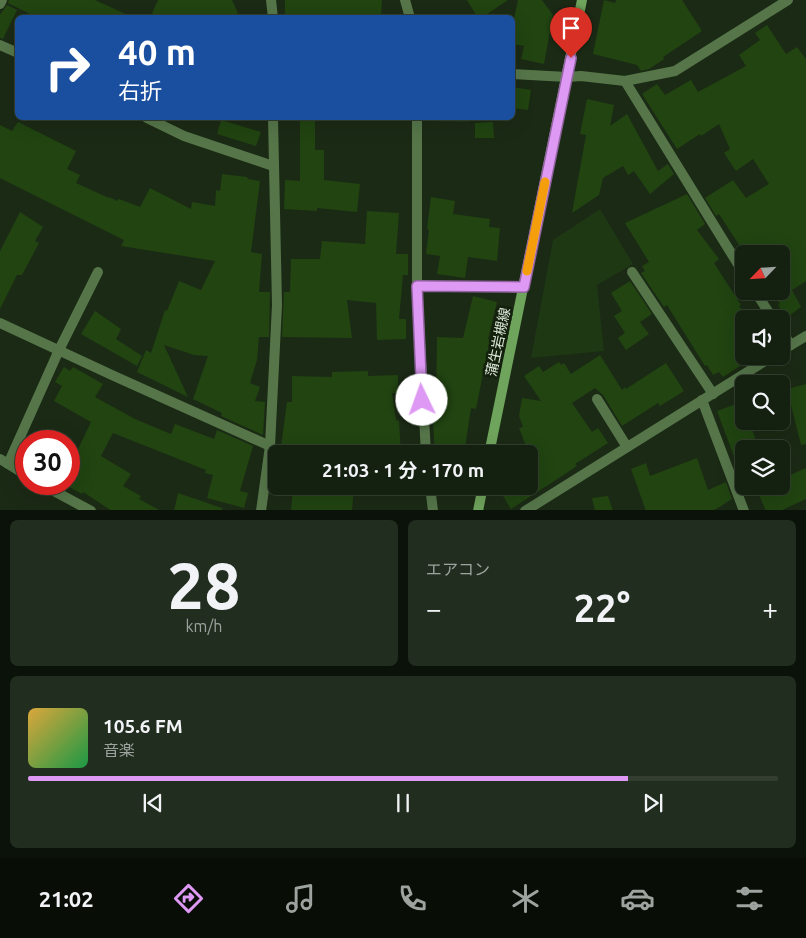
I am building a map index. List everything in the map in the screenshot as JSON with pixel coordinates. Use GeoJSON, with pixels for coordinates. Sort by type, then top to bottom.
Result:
{"type":"FeatureCollection","features":[{"type":"Feature","properties":{"kind":"main road","name":"蒲生岩槻線"},"geometry":{"type":"LineString","coordinates":[[491,445],[582,0]]}},
{"type":"Feature","properties":{"kind":"main road"},"geometry":{"type":"LineString","coordinates":[[478,510],[481,495]]}},
{"type":"Feature","properties":{"kind":"street"},"geometry":{"type":"LineString","coordinates":[[0,4],[2,0]]}},
{"type":"Feature","properties":{"kind":"street"},"geometry":{"type":"LineString","coordinates":[[271,0],[272,15]]}},
{"type":"Feature","properties":{"kind":"street"},"geometry":{"type":"LineString","coordinates":[[405,0],[409,15]]}},
{"type":"Feature","properties":{"kind":"street"},"geometry":{"type":"LineString","coordinates":[[515,74],[567,78],[581,76],[624,81],[675,72],[788,0]]}},
{"type":"Feature","properties":{"kind":"street"},"geometry":{"type":"LineString","coordinates":[[0,45],[15,52]]}},
{"type":"Feature","properties":{"kind":"street"},"geometry":{"type":"LineString","coordinates":[[624,81],[735,260]]}},
{"type":"Feature","properties":{"kind":"street"},"geometry":{"type":"LineString","coordinates":[[151,120],[184,136],[273,166]]}},
{"type":"Feature","properties":{"kind":"street"},"geometry":{"type":"LineString","coordinates":[[270,445],[277,305],[273,120]]}},
{"type":"Feature","properties":{"kind":"street"},"geometry":{"type":"LineString","coordinates":[[417,120],[417,286],[426,445]]}},
{"type":"Feature","properties":{"kind":"street"},"geometry":{"type":"LineString","coordinates":[[15,468],[4,462],[98,272]]}},
{"type":"Feature","properties":{"kind":"street"},"geometry":{"type":"LineString","coordinates":[[632,272],[713,394]]}},
{"type":"Feature","properties":{"kind":"street"},"geometry":{"type":"LineString","coordinates":[[417,286],[524,287]]}},
{"type":"Feature","properties":{"kind":"street"},"geometry":{"type":"LineString","coordinates":[[0,323],[268,445]]}},
{"type":"Feature","properties":{"kind":"street"},"geometry":{"type":"LineString","coordinates":[[791,345],[806,336]]}},
{"type":"Feature","properties":{"kind":"street"},"geometry":{"type":"LineString","coordinates":[[525,510],[759,365]]}},
{"type":"Feature","properties":{"kind":"street"},"geometry":{"type":"LineString","coordinates":[[597,400],[626,447]]}},
{"type":"Feature","properties":{"kind":"street"},"geometry":{"type":"LineString","coordinates":[[702,400],[744,510]]}},
{"type":"Feature","properties":{"kind":"street"},"geometry":{"type":"LineString","coordinates":[[261,510],[268,460]]}},
{"type":"Feature","properties":{"kind":"street"},"geometry":{"type":"LineString","coordinates":[[62,495],[90,510]]}},
{"type":"Feature","properties":{"kind":"street"},"geometry":{"type":"LineString","coordinates":[[431,495],[433,510]]}},
{"type":"Feature","properties":{"kind":"green space"},"geometry":{"type":"Polygon","coordinates":[[[469,120],[469,122],[421,121],[469,120]]]}},
{"type":"Feature","properties":{"kind":"green space"},"geometry":{"type":"Polygon","coordinates":[[[600,209],[633,264],[597,285],[604,351],[531,358],[553,240],[600,209]]]}},
{"type":"Feature","properties":{"kind":"building"},"geometry":{"type":"Polygon","coordinates":[[[9,0],[95,0],[128,15],[32,15],[8,3],[9,0]]]}},
{"type":"Feature","properties":{"kind":"building"},"geometry":{"type":"Polygon","coordinates":[[[158,0],[232,0],[239,15],[151,15],[158,0]]]}},
{"type":"Feature","properties":{"kind":"building"},"geometry":{"type":"Polygon","coordinates":[[[285,0],[382,0],[381,15],[285,15],[285,0]]]}},
{"type":"Feature","properties":{"kind":"building"},"geometry":{"type":"Polygon","coordinates":[[[467,0],[508,0],[486,15],[476,15],[467,0]]]}},
{"type":"Feature","properties":{"kind":"building"},"geometry":{"type":"Polygon","coordinates":[[[518,0],[542,0],[553,15],[544,64],[521,59],[524,46],[515,44],[515,15],[518,0]]]}},
{"type":"Feature","properties":{"kind":"building"},"geometry":{"type":"Polygon","coordinates":[[[604,0],[615,3],[616,0],[682,0],[702,31],[663,57],[664,59],[649,69],[641,71],[637,65],[593,54],[604,0]]]}},
{"type":"Feature","properties":{"kind":"building"},"geometry":{"type":"Polygon","coordinates":[[[7,5],[17,10],[3,39],[0,38],[0,15],[7,5]]]}},
{"type":"Feature","properties":{"kind":"building"},"geometry":{"type":"Polygon","coordinates":[[[767,25],[786,54],[797,47],[806,59],[806,281],[792,290],[801,307],[790,315],[790,310],[781,310],[777,300],[790,300],[790,245],[739,245],[719,214],[716,216],[705,198],[733,180],[746,198],[769,184],[753,159],[736,171],[724,153],[730,149],[719,124],[677,149],[642,94],[657,84],[665,95],[691,80],[698,92],[746,66],[739,55],[760,40],[755,33],[767,25]]]}},
{"type":"Feature","properties":{"kind":"building"},"geometry":{"type":"Polygon","coordinates":[[[515,87],[531,90],[528,110],[515,108],[515,87]]]}},
{"type":"Feature","properties":{"kind":"building"},"geometry":{"type":"Polygon","coordinates":[[[587,99],[614,105],[610,126],[627,114],[658,171],[668,164],[674,174],[650,194],[634,171],[628,175],[623,166],[603,178],[599,195],[572,213],[586,135],[580,134],[587,99]]]}},
{"type":"Feature","properties":{"kind":"building"},"geometry":{"type":"Polygon","coordinates":[[[221,120],[261,132],[256,146],[217,134],[221,120]]]}},
{"type":"Feature","properties":{"kind":"building"},"geometry":{"type":"Polygon","coordinates":[[[300,120],[315,120],[315,150],[324,150],[324,180],[360,184],[357,212],[317,208],[317,211],[284,209],[285,180],[300,181],[300,120]]]}},
{"type":"Feature","properties":{"kind":"building"},"geometry":{"type":"Polygon","coordinates":[[[18,122],[76,151],[67,169],[80,175],[76,183],[117,201],[119,199],[140,207],[150,188],[191,209],[192,202],[215,206],[216,190],[220,191],[222,174],[247,177],[248,179],[260,181],[251,252],[262,254],[259,292],[270,292],[269,337],[259,337],[257,360],[250,383],[260,387],[255,401],[265,402],[263,435],[221,416],[222,413],[193,399],[208,356],[194,355],[164,345],[188,397],[137,372],[146,350],[151,353],[165,310],[167,311],[179,281],[201,290],[215,261],[121,246],[124,240],[0,178],[0,125],[12,131],[18,122]]]}},
{"type":"Feature","properties":{"kind":"building"},"geometry":{"type":"Polygon","coordinates":[[[493,122],[494,138],[475,138],[475,123],[493,122]]]}},
{"type":"Feature","properties":{"kind":"building"},"geometry":{"type":"Polygon","coordinates":[[[687,194],[705,224],[697,230],[719,259],[714,263],[735,296],[735,300],[738,300],[741,305],[739,306],[742,310],[735,310],[735,365],[740,366],[723,377],[719,372],[713,375],[707,365],[705,366],[667,305],[664,307],[641,273],[645,271],[642,266],[649,262],[625,223],[687,194]]]}},
{"type":"Feature","properties":{"kind":"building"},"geometry":{"type":"Polygon","coordinates":[[[431,197],[455,201],[453,214],[490,219],[489,227],[500,228],[497,261],[468,257],[465,278],[437,274],[440,256],[426,254],[431,197]]]}},
{"type":"Feature","properties":{"kind":"building"},"geometry":{"type":"Polygon","coordinates":[[[367,211],[399,213],[396,254],[408,254],[408,275],[403,275],[399,319],[406,319],[406,339],[377,340],[376,303],[347,300],[352,338],[282,337],[284,292],[290,292],[291,259],[320,259],[322,241],[365,244],[367,211]]]}},
{"type":"Feature","properties":{"kind":"building"},"geometry":{"type":"Polygon","coordinates":[[[20,212],[43,227],[35,241],[39,243],[22,275],[17,275],[0,309],[0,251],[20,212]]]}},
{"type":"Feature","properties":{"kind":"building"},"geometry":{"type":"Polygon","coordinates":[[[630,281],[652,314],[640,322],[649,334],[626,350],[618,338],[625,333],[614,316],[622,311],[611,293],[630,281]]]}},
{"type":"Feature","properties":{"kind":"building"},"geometry":{"type":"Polygon","coordinates":[[[473,296],[497,302],[488,339],[490,339],[476,409],[471,408],[465,445],[434,445],[433,423],[434,406],[436,406],[437,337],[463,338],[473,296]]]}},
{"type":"Feature","properties":{"kind":"building"},"geometry":{"type":"Polygon","coordinates":[[[95,311],[121,329],[116,339],[142,356],[137,366],[81,334],[95,311]]]}},
{"type":"Feature","properties":{"kind":"building"},"geometry":{"type":"Polygon","coordinates":[[[600,355],[622,390],[666,363],[684,391],[660,406],[658,403],[622,426],[603,395],[595,388],[572,403],[592,432],[598,428],[608,443],[538,491],[538,445],[526,445],[519,428],[523,427],[519,416],[522,398],[541,401],[524,376],[539,366],[543,372],[559,362],[561,365],[564,363],[571,374],[600,355]]]}},
{"type":"Feature","properties":{"kind":"building"},"geometry":{"type":"Polygon","coordinates":[[[64,367],[70,371],[73,367],[103,384],[95,397],[135,419],[171,434],[175,424],[214,439],[217,430],[253,446],[240,491],[248,493],[244,508],[207,498],[213,475],[205,473],[206,470],[113,433],[101,456],[131,474],[123,486],[141,496],[139,499],[159,510],[110,510],[83,492],[82,494],[80,493],[80,445],[91,422],[54,401],[62,386],[55,382],[64,367]]]}},
{"type":"Feature","properties":{"kind":"building"},"geometry":{"type":"Polygon","coordinates":[[[368,371],[368,376],[398,375],[398,393],[392,393],[396,420],[399,421],[400,445],[281,445],[287,402],[292,402],[292,376],[332,377],[332,372],[368,371]]]}},
{"type":"Feature","properties":{"kind":"building"},"geometry":{"type":"Polygon","coordinates":[[[806,384],[806,444],[801,445],[790,401],[790,388],[806,384]]]}},
{"type":"Feature","properties":{"kind":"building"},"geometry":{"type":"Polygon","coordinates":[[[735,404],[735,430],[752,430],[756,440],[735,440],[735,459],[717,411],[735,404]]]}},
{"type":"Feature","properties":{"kind":"building"},"geometry":{"type":"Polygon","coordinates":[[[697,458],[708,490],[726,482],[732,499],[715,510],[646,510],[631,469],[646,463],[650,476],[697,458]]]}},
{"type":"Feature","properties":{"kind":"building"},"geometry":{"type":"Polygon","coordinates":[[[806,468],[806,499],[782,510],[766,510],[759,495],[790,495],[790,475],[806,468]]]}},
{"type":"Feature","properties":{"kind":"building"},"geometry":{"type":"Polygon","coordinates":[[[178,493],[222,508],[222,510],[174,510],[178,493]]]}},
{"type":"Feature","properties":{"kind":"building"},"geometry":{"type":"Polygon","coordinates":[[[292,495],[353,495],[352,510],[291,510],[292,495]]]}},
{"type":"Feature","properties":{"kind":"building"},"geometry":{"type":"Polygon","coordinates":[[[504,495],[532,495],[511,509],[503,496],[504,495]]]}},
{"type":"Feature","properties":{"kind":"building"},"geometry":{"type":"Polygon","coordinates":[[[608,496],[613,510],[595,510],[592,498],[608,496]]]}},
{"type":"Feature","properties":{"kind":"slow traffic"},"geometry":{"type":"LineString","coordinates":[[527,271],[545,182]]}},
{"type":"Feature","properties":{"kind":"route"},"geometry":{"type":"LineString","coordinates":[[422,400],[417,286],[524,287],[571,58]]}}]}
